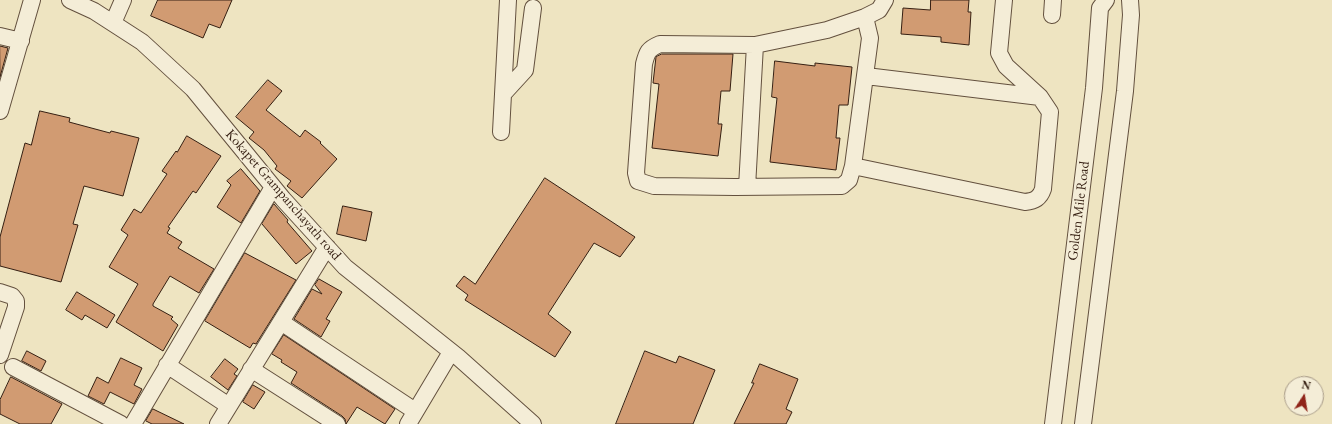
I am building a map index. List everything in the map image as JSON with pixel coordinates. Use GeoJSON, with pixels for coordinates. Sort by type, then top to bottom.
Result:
{"type":"FeatureCollection","features":[{"type":"Feature","properties":{"kind":"street"},"geometry":{"type":"LineString","coordinates":[[0,111],[11,39],[22,0]]}},
{"type":"Feature","properties":{"kind":"street"},"geometry":{"type":"LineString","coordinates":[[11,39],[32,0]]}},
{"type":"Feature","properties":{"kind":"street","name":"Kokapet Grampanchayath road"},"geometry":{"type":"LineString","coordinates":[[70,0],[94,11],[142,42],[193,89],[273,187],[345,267],[451,352],[533,424]]}},
{"type":"Feature","properties":{"kind":"street"},"geometry":{"type":"LineString","coordinates":[[113,23],[123,0]]}},
{"type":"Feature","properties":{"kind":"street"},"geometry":{"type":"LineString","coordinates":[[501,132],[508,0]]}},
{"type":"Feature","properties":{"kind":"street"},"geometry":{"type":"LineString","coordinates":[[865,17],[870,38],[866,76],[853,166],[849,180],[842,186],[654,186],[638,180],[636,173],[644,64],[646,54],[652,47],[660,44],[755,45],[827,30],[865,17],[879,10],[885,0]]}},
{"type":"Feature","properties":{"kind":"street"},"geometry":{"type":"LineString","coordinates":[[853,166],[1025,202],[1033,201],[1040,196],[1043,189],[1050,112],[1040,97],[1006,66],[999,53],[1004,0]]}},
{"type":"Feature","properties":{"kind":"street","name":"Golden Mile Road"},"geometry":{"type":"LineString","coordinates":[[1053,424],[1094,88],[1100,8],[1106,0]]}},
{"type":"Feature","properties":{"kind":"street"},"geometry":{"type":"LineString","coordinates":[[1083,424],[1125,91],[1131,16],[1130,0]]}},
{"type":"Feature","properties":{"kind":"street"},"geometry":{"type":"LineString","coordinates":[[503,94],[525,70],[527,4]]}},
{"type":"Feature","properties":{"kind":"street"},"geometry":{"type":"LineString","coordinates":[[518,64],[522,10],[527,4]]}},
{"type":"Feature","properties":{"kind":"street"},"geometry":{"type":"LineString","coordinates":[[747,187],[755,45]]}},
{"type":"Feature","properties":{"kind":"street"},"geometry":{"type":"LineString","coordinates":[[866,76],[1040,97]]}},
{"type":"Feature","properties":{"kind":"street"},"geometry":{"type":"LineString","coordinates":[[133,424],[273,187]]}},
{"type":"Feature","properties":{"kind":"street"},"geometry":{"type":"LineString","coordinates":[[167,365],[225,418],[251,369],[327,247]]}},
{"type":"Feature","properties":{"kind":"street"},"geometry":{"type":"LineString","coordinates":[[0,292],[12,296],[16,301],[16,306],[0,355]]}},
{"type":"Feature","properties":{"kind":"street"},"geometry":{"type":"LineString","coordinates":[[281,322],[412,418],[451,352]]}},
{"type":"Feature","properties":{"kind":"street"},"geometry":{"type":"LineString","coordinates":[[13,368],[121,424]]}},
{"type":"Feature","properties":{"kind":"street"},"geometry":{"type":"LineString","coordinates":[[251,369],[337,424]]}},
{"type":"Feature","properties":{"kind":"building"},"geometry":{"type":"Polygon","coordinates":[[[158,0],[232,0],[220,28],[209,24],[203,38],[151,16],[158,0]]]}},
{"type":"Feature","properties":{"kind":"building"},"geometry":{"type":"Polygon","coordinates":[[[931,0],[969,0],[968,12],[971,12],[969,45],[941,42],[941,37],[901,34],[903,8],[930,10],[931,0]]]}},
{"type":"Feature","properties":{"kind":"building"},"geometry":{"type":"Polygon","coordinates":[[[0,46],[8,48],[0,77],[0,46]]]}},
{"type":"Feature","properties":{"kind":"building"},"geometry":{"type":"Polygon","coordinates":[[[662,54],[733,54],[730,91],[721,91],[718,124],[722,124],[718,156],[652,148],[659,84],[653,83],[656,57],[662,54]]]}},
{"type":"Feature","properties":{"kind":"building"},"geometry":{"type":"Polygon","coordinates":[[[775,61],[815,66],[815,63],[852,67],[848,105],[839,105],[836,138],[840,138],[836,170],[770,162],[777,98],[772,97],[775,61]]]}},
{"type":"Feature","properties":{"kind":"building"},"geometry":{"type":"Polygon","coordinates":[[[268,80],[282,91],[266,110],[300,137],[305,130],[321,142],[320,143],[337,159],[302,198],[287,186],[291,181],[275,169],[277,166],[264,150],[249,138],[254,132],[236,117],[268,80]]]}},
{"type":"Feature","properties":{"kind":"building"},"geometry":{"type":"Polygon","coordinates":[[[40,111],[70,118],[69,122],[110,133],[111,131],[139,138],[123,196],[84,186],[73,224],[78,225],[61,282],[0,266],[0,237],[25,143],[31,145],[40,111]]]}},
{"type":"Feature","properties":{"kind":"building"},"geometry":{"type":"Polygon","coordinates":[[[187,136],[221,156],[196,193],[193,191],[168,227],[170,228],[167,233],[182,242],[178,248],[214,269],[199,293],[170,276],[153,304],[153,306],[173,317],[171,319],[178,325],[163,351],[116,322],[138,284],[109,267],[128,235],[121,230],[134,209],[141,213],[167,174],[162,171],[187,136]]]}},
{"type":"Feature","properties":{"kind":"building"},"geometry":{"type":"Polygon","coordinates":[[[241,169],[260,191],[241,223],[217,207],[231,185],[227,181],[241,169]]]}},
{"type":"Feature","properties":{"kind":"building"},"geometry":{"type":"Polygon","coordinates":[[[545,178],[635,237],[620,257],[594,243],[548,314],[571,332],[555,357],[465,300],[468,295],[456,286],[464,276],[475,284],[545,178]]]}},
{"type":"Feature","properties":{"kind":"building"},"geometry":{"type":"Polygon","coordinates":[[[274,204],[288,220],[287,222],[312,251],[296,264],[262,224],[274,204]]]}},
{"type":"Feature","properties":{"kind":"building"},"geometry":{"type":"Polygon","coordinates":[[[343,206],[372,212],[366,241],[337,234],[343,206]]]}},
{"type":"Feature","properties":{"kind":"building"},"geometry":{"type":"Polygon","coordinates":[[[245,253],[296,280],[256,344],[253,343],[250,348],[205,321],[245,253]]]}},
{"type":"Feature","properties":{"kind":"building"},"geometry":{"type":"Polygon","coordinates":[[[319,279],[342,292],[326,319],[330,321],[321,337],[294,319],[312,289],[322,294],[315,285],[319,279]]]}},
{"type":"Feature","properties":{"kind":"building"},"geometry":{"type":"Polygon","coordinates":[[[77,292],[115,315],[107,328],[85,315],[82,320],[66,310],[77,292]]]}},
{"type":"Feature","properties":{"kind":"building"},"geometry":{"type":"Polygon","coordinates":[[[284,335],[395,409],[385,424],[357,407],[346,424],[345,419],[342,416],[291,383],[297,372],[281,362],[282,360],[272,354],[284,335]]]}},
{"type":"Feature","properties":{"kind":"building"},"geometry":{"type":"Polygon","coordinates":[[[27,351],[46,361],[41,371],[22,361],[27,351]]]}},
{"type":"Feature","properties":{"kind":"building"},"geometry":{"type":"Polygon","coordinates":[[[645,351],[676,363],[679,356],[715,370],[693,424],[616,424],[645,351]]]}},
{"type":"Feature","properties":{"kind":"building"},"geometry":{"type":"Polygon","coordinates":[[[121,358],[142,368],[134,385],[142,389],[134,404],[110,392],[104,404],[88,396],[97,377],[108,383],[121,358]]]}},
{"type":"Feature","properties":{"kind":"building"},"geometry":{"type":"Polygon","coordinates":[[[225,359],[238,369],[234,374],[237,376],[228,390],[211,377],[225,359]]]}},
{"type":"Feature","properties":{"kind":"building"},"geometry":{"type":"Polygon","coordinates":[[[760,364],[798,379],[786,409],[792,412],[786,424],[734,424],[754,383],[752,383],[760,364]]]}},
{"type":"Feature","properties":{"kind":"building"},"geometry":{"type":"Polygon","coordinates":[[[11,377],[62,404],[51,424],[20,424],[0,414],[0,400],[11,377]]]}},
{"type":"Feature","properties":{"kind":"building"},"geometry":{"type":"Polygon","coordinates":[[[253,385],[265,392],[254,409],[243,402],[253,385]]]}},
{"type":"Feature","properties":{"kind":"building"},"geometry":{"type":"Polygon","coordinates":[[[153,409],[184,424],[152,424],[146,421],[153,409]]]}}]}
